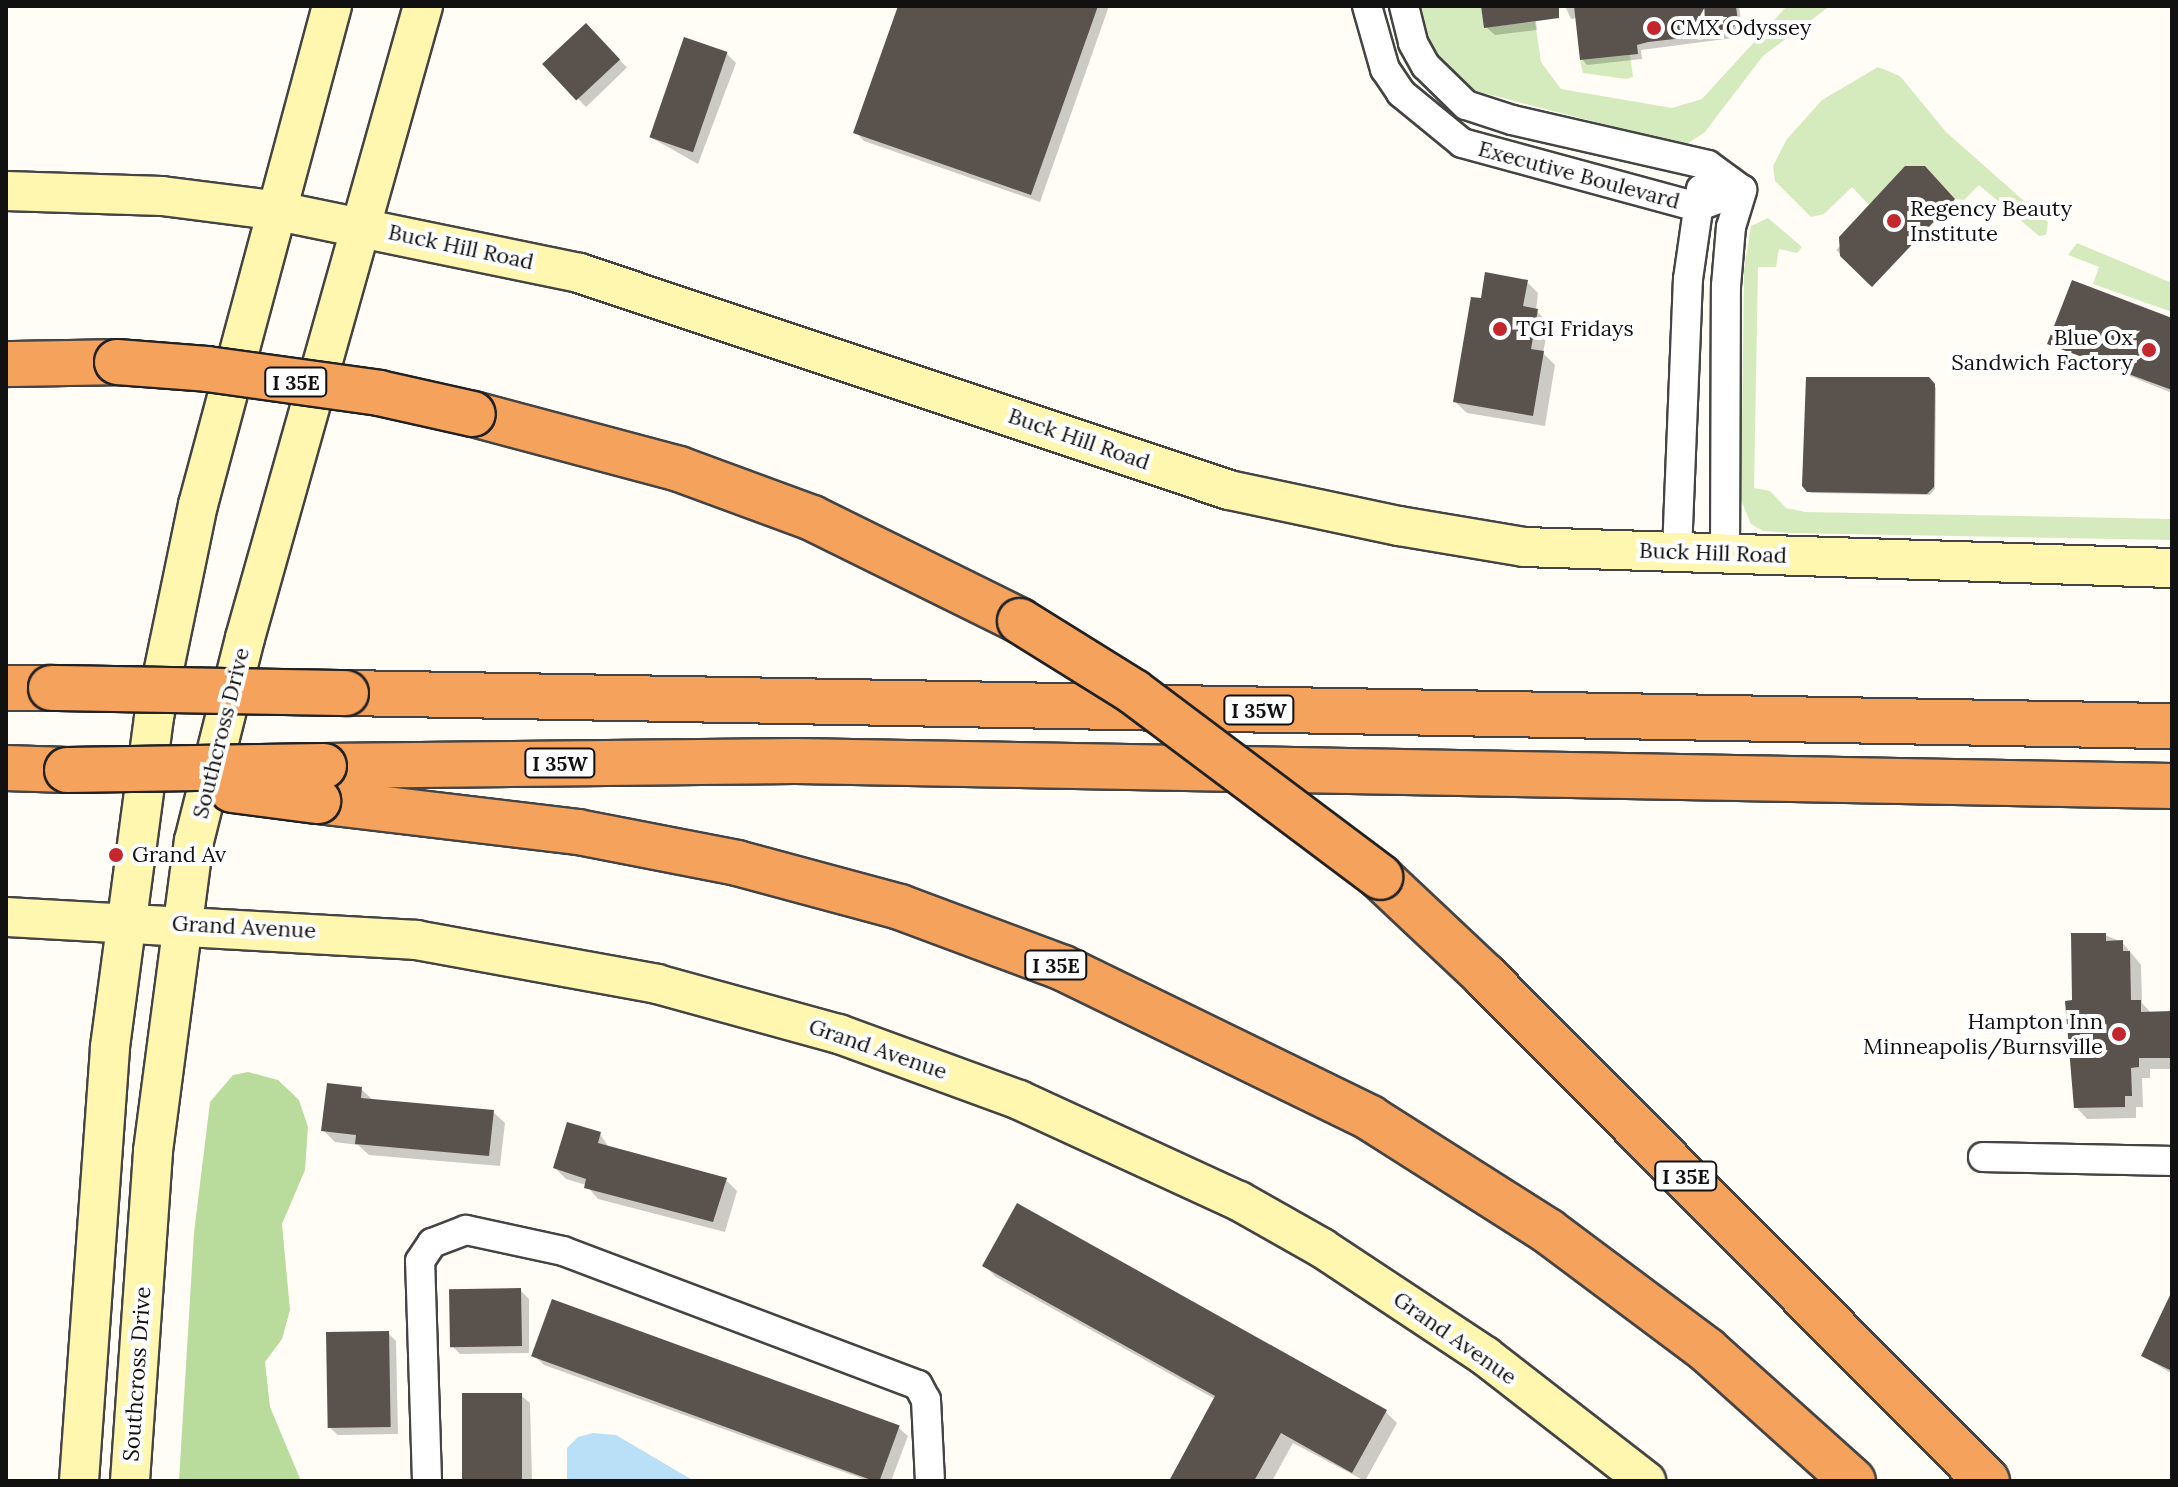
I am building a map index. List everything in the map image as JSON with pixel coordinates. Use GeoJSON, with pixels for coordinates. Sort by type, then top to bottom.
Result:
{"type":"FeatureCollection","features":[{"type":"Feature","properties":{"kind":"highway","name":"I 35E"},"geometry":{"type":"LineString","coordinates":[[6,364],[117,362],[207,369],[379,393],[473,414],[679,469],[812,518],[1020,621],[1147,701],[1380,877],[1754,1245],[1987,1481]]}},
{"type":"Feature","properties":{"kind":"highway","name":"I 35W"},"geometry":{"type":"LineString","coordinates":[[6,688],[2172,726]]}},
{"type":"Feature","properties":{"kind":"highway","name":"I 35W"},"geometry":{"type":"LineString","coordinates":[[321,784],[795,761],[2172,786]]}},
{"type":"Feature","properties":{"kind":"highway","name":"I 35E"},"geometry":{"type":"LineString","coordinates":[[6,768],[321,784],[578,832],[737,863],[900,907],[1063,968],[1370,1118],[1548,1231],[1707,1350],[1853,1481]]}},
{"type":"Feature","properties":{"kind":"highway"},"geometry":{"type":"LineString","coordinates":[[1754,1245],[2022,1481]]}},
{"type":"Feature","properties":{"kind":"highway"},"geometry":{"type":"LineString","coordinates":[[1707,1350],[1822,1481]]}},
{"type":"Feature","properties":{"kind":"street"},"geometry":{"type":"LineString","coordinates":[[79,1481],[124,921],[154,717],[195,520],[273,210],[332,6]]}},
{"type":"Feature","properties":{"kind":"street","name":"Southcross Drive"},"geometry":{"type":"LineString","coordinates":[[130,1481],[153,1151],[179,923],[245,638],[423,6]]}},
{"type":"Feature","properties":{"kind":"street","name":"Executive Boulevard"},"geometry":{"type":"LineString","coordinates":[[1367,6],[1385,69],[1401,93],[1462,143],[1697,207],[1742,190]]}},
{"type":"Feature","properties":{"kind":"street","name":"Executive Boulevard"},"geometry":{"type":"LineString","coordinates":[[1404,6],[1413,43],[1426,66],[1466,105],[1512,120],[1708,165],[1742,190]]}},
{"type":"Feature","properties":{"kind":"street"},"geometry":{"type":"LineString","coordinates":[[1677,552],[1688,279],[1697,207],[1708,165]]}},
{"type":"Feature","properties":{"kind":"street"},"geometry":{"type":"LineString","coordinates":[[1725,554],[1726,286],[1731,227],[1742,190]]}},
{"type":"Feature","properties":{"kind":"street","name":"Buck Hill Road"},"geometry":{"type":"LineString","coordinates":[[6,191],[162,196],[273,210],[579,273],[1229,490],[1297,508],[1524,547],[2172,568]]}},
{"type":"Feature","properties":{"kind":"street","name":"Grand Avenue"},"geometry":{"type":"LineString","coordinates":[[6,917],[179,923],[416,940],[588,969],[839,1034],[1006,1095],[1136,1150],[1322,1248],[1485,1356],[1646,1481]]}},
{"type":"Feature","properties":{"kind":"street"},"geometry":{"type":"LineString","coordinates":[[1983,1157],[2172,1161]]}},
{"type":"Feature","properties":{"kind":"street"},"geometry":{"type":"LineString","coordinates":[[427,1481],[420,1261],[432,1243],[466,1230],[563,1251],[918,1385],[926,1400],[930,1481]]}},
{"type":"Feature","properties":{"kind":"green space"},"geometry":{"type":"Polygon","coordinates":[[[1420,6],[1481,6],[1485,27],[1535,22],[1541,62],[1561,89],[1672,108],[1702,99],[1787,6],[1830,6],[1763,56],[1704,133],[1685,145],[1476,91],[1440,59],[1428,40],[1420,6]]]}},
{"type":"Feature","properties":{"kind":"green space"},"geometry":{"type":"Polygon","coordinates":[[[1630,55],[1633,77],[1626,79],[1583,73],[1580,60],[1630,55]]]}},
{"type":"Feature","properties":{"kind":"green space"},"geometry":{"type":"Polygon","coordinates":[[[1878,67],[1900,76],[1946,132],[2048,222],[2046,235],[2039,236],[1979,185],[1964,200],[1955,199],[1925,166],[1905,166],[1869,205],[1852,187],[1824,214],[1811,217],[1775,181],[1773,166],[1787,139],[1822,100],[1878,67]]]}},
{"type":"Feature","properties":{"kind":"green space"},"geometry":{"type":"Polygon","coordinates":[[[1768,218],[1802,247],[1797,253],[1779,249],[1776,267],[1758,267],[1754,488],[1770,491],[1786,508],[1805,512],[2172,519],[2172,540],[1793,533],[1763,531],[1751,524],[1741,500],[1744,270],[1751,226],[1768,218]]]}},
{"type":"Feature","properties":{"kind":"green space"},"geometry":{"type":"Polygon","coordinates":[[[2077,243],[2172,283],[2172,312],[2093,284],[2099,267],[2068,255],[2077,243]]]}},
{"type":"Feature","properties":{"kind":"green space"},"geometry":{"type":"Polygon","coordinates":[[[248,1072],[278,1080],[299,1100],[308,1127],[305,1170],[282,1224],[290,1310],[282,1339],[265,1362],[270,1407],[301,1481],[179,1481],[194,1233],[210,1102],[233,1075],[248,1072]]]}},
{"type":"Feature","properties":{"kind":"water"},"geometry":{"type":"Polygon","coordinates":[[[593,1433],[616,1435],[694,1481],[567,1481],[567,1448],[578,1437],[593,1433]]]}},
{"type":"Feature","properties":{"kind":"building"},"geometry":{"type":"Polygon","coordinates":[[[898,6],[1098,6],[1031,195],[853,133],[898,6]]]}},
{"type":"Feature","properties":{"kind":"building"},"geometry":{"type":"Polygon","coordinates":[[[1481,6],[1559,6],[1559,18],[1484,28],[1481,6]]]}},
{"type":"Feature","properties":{"kind":"building","name":"CMX Odyssey"},"geometry":{"type":"Polygon","coordinates":[[[1574,6],[1736,6],[1738,22],[1727,33],[1648,42],[1637,45],[1638,54],[1580,60],[1574,6]]]}},
{"type":"Feature","properties":{"kind":"building"},"geometry":{"type":"Polygon","coordinates":[[[586,23],[620,60],[576,100],[542,64],[586,23]]]}},
{"type":"Feature","properties":{"kind":"building"},"geometry":{"type":"Polygon","coordinates":[[[684,37],[727,52],[693,152],[649,137],[684,37]]]}},
{"type":"Feature","properties":{"kind":"building","name":"Regency Beauty Institute"},"geometry":{"type":"Polygon","coordinates":[[[1905,166],[1925,166],[1955,199],[1872,287],[1840,256],[1839,237],[1905,166]]]}},
{"type":"Feature","properties":{"kind":"building","name":"TGI Fridays"},"geometry":{"type":"Polygon","coordinates":[[[1485,272],[1528,280],[1523,306],[1538,309],[1531,349],[1544,351],[1533,416],[1453,402],[1471,297],[1481,298],[1485,272]]]}},
{"type":"Feature","properties":{"kind":"building"},"geometry":{"type":"Polygon","coordinates":[[[2072,280],[2172,318],[2172,390],[2047,344],[2072,280]]]}},
{"type":"Feature","properties":{"kind":"building"},"geometry":{"type":"Polygon","coordinates":[[[1806,377],[1929,377],[1935,384],[1934,487],[1927,494],[1807,492],[1802,486],[1806,377]]]}},
{"type":"Feature","properties":{"kind":"building","name":"Hampton Inn Minneapolis/Burnsville"},"geometry":{"type":"Polygon","coordinates":[[[2071,933],[2106,933],[2106,941],[2123,940],[2123,951],[2130,951],[2131,1000],[2141,1000],[2141,1012],[2172,1011],[2172,1058],[2139,1058],[2139,1067],[2131,1068],[2132,1096],[2125,1096],[2125,1107],[2074,1108],[2065,1001],[2072,1000],[2071,933]]]}},
{"type":"Feature","properties":{"kind":"building"},"geometry":{"type":"Polygon","coordinates":[[[327,1083],[362,1087],[361,1098],[494,1110],[489,1156],[355,1144],[356,1135],[321,1131],[327,1083]]]}},
{"type":"Feature","properties":{"kind":"building"},"geometry":{"type":"Polygon","coordinates":[[[567,1122],[601,1132],[598,1143],[727,1178],[713,1222],[584,1188],[586,1179],[553,1168],[567,1122]]]}},
{"type":"Feature","properties":{"kind":"building"},"geometry":{"type":"Polygon","coordinates":[[[1017,1203],[1387,1410],[1352,1473],[1281,1433],[1254,1481],[1169,1481],[1215,1396],[982,1266],[1017,1203]]]}},
{"type":"Feature","properties":{"kind":"building"},"geometry":{"type":"Polygon","coordinates":[[[521,1288],[522,1346],[450,1347],[449,1289],[521,1288]]]}},
{"type":"Feature","properties":{"kind":"building"},"geometry":{"type":"Polygon","coordinates":[[[2172,1291],[2172,1371],[2141,1356],[2172,1291]]]}},
{"type":"Feature","properties":{"kind":"building"},"geometry":{"type":"Polygon","coordinates":[[[552,1299],[900,1426],[880,1481],[874,1481],[531,1356],[552,1299]]]}},
{"type":"Feature","properties":{"kind":"building"},"geometry":{"type":"Polygon","coordinates":[[[389,1331],[391,1427],[328,1428],[326,1332],[389,1331]]]}},
{"type":"Feature","properties":{"kind":"building"},"geometry":{"type":"Polygon","coordinates":[[[462,1393],[522,1393],[522,1481],[462,1481],[462,1393]]]}},
{"type":"Feature","properties":{"kind":"place","name":"CMX Odyssey"},"geometry":{"type":"Point","coordinates":[1654,28]}},
{"type":"Feature","properties":{"kind":"place","name":"Regency Beauty Institute"},"geometry":{"type":"Point","coordinates":[1894,221]}},
{"type":"Feature","properties":{"kind":"place","name":"TGI Fridays"},"geometry":{"type":"Point","coordinates":[1500,329]}},
{"type":"Feature","properties":{"kind":"place","name":"Blue Ox Sandwich Factory"},"geometry":{"type":"Point","coordinates":[2149,350]}},
{"type":"Feature","properties":{"kind":"place","name":"Grand Av"},"geometry":{"type":"Point","coordinates":[116,855]}},
{"type":"Feature","properties":{"kind":"place","name":"Hampton Inn Minneapolis/Burnsville"},"geometry":{"type":"Point","coordinates":[2119,1034]}}]}
